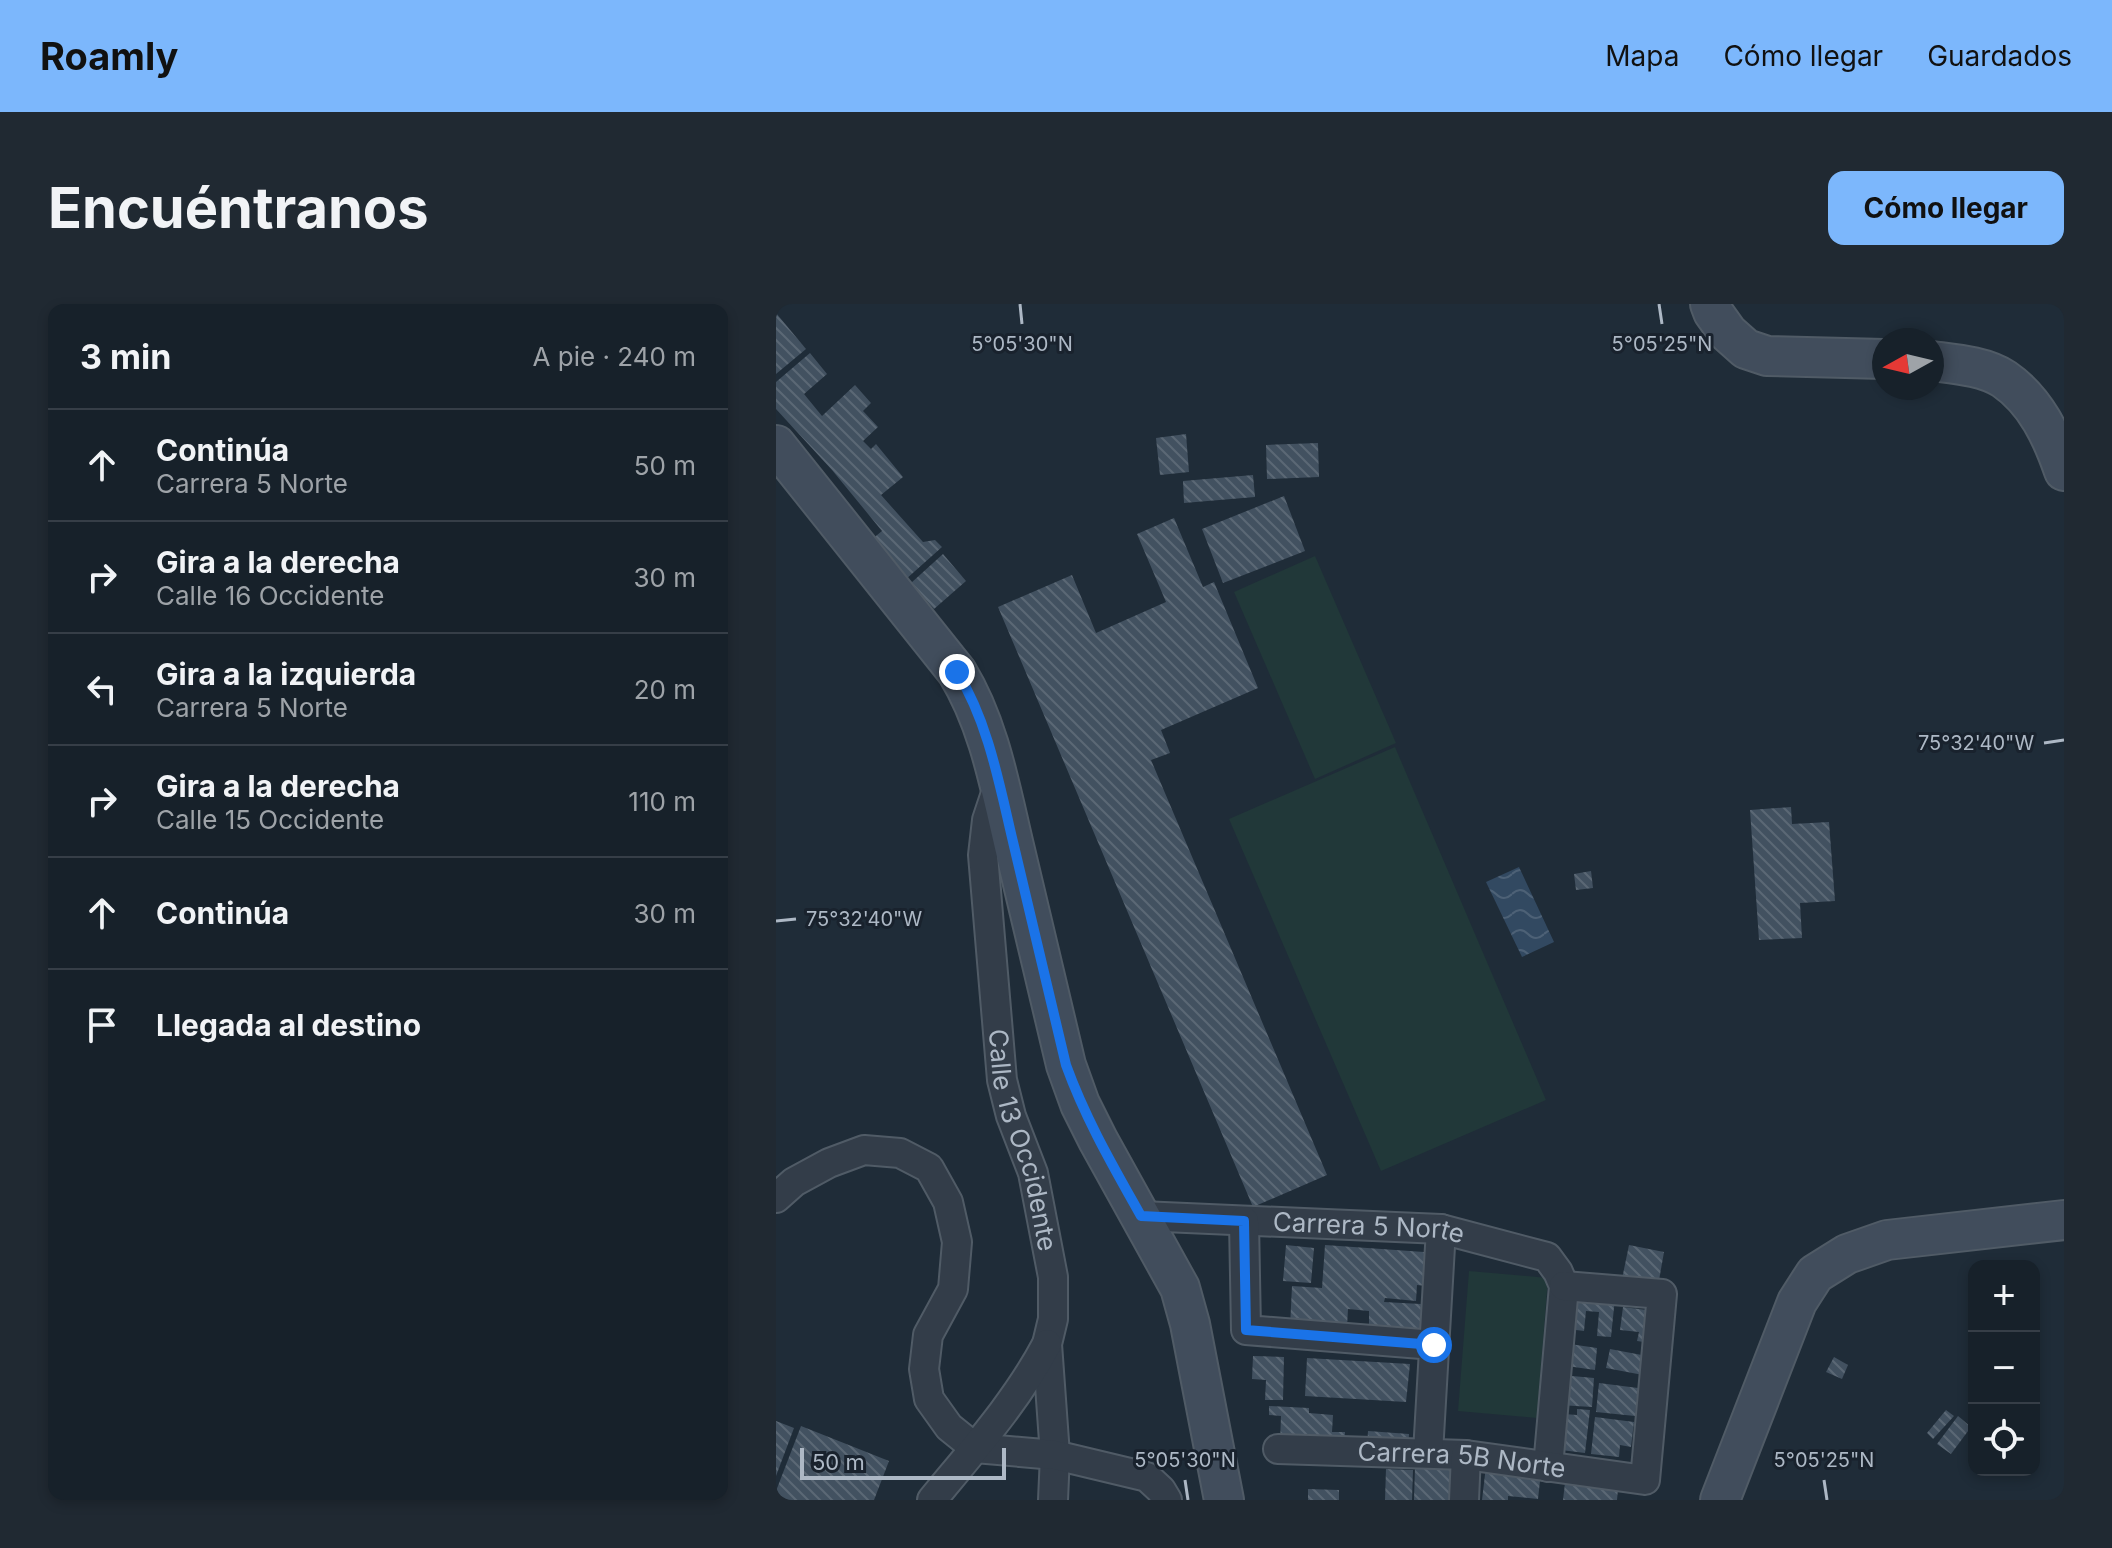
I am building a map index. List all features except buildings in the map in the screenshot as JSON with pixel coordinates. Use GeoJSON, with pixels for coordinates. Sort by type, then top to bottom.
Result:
{"type":"FeatureCollection","features":[{"type":"Feature","properties":{"kind":"main road"},"geometry":{"type":"LineString","coordinates":[[1710,304],[1728,333],[1746,349],[1767,356],[1872,359]]}},
{"type":"Feature","properties":{"kind":"main road"},"geometry":{"type":"LineString","coordinates":[[1944,362],[1967,365],[2002,378],[2022,396],[2041,417],[2064,471]]}},
{"type":"Feature","properties":{"kind":"main road"},"geometry":{"type":"LineString","coordinates":[[776,445],[970,692],[999,783],[1066,1065],[1080,1104],[1098,1140],[1180,1288],[1229,1492]]}},
{"type":"Feature","properties":{"kind":"main road"},"geometry":{"type":"LineString","coordinates":[[1720,1500],[1797,1302],[1815,1274],[1847,1254],[1887,1240],[2064,1220]]}},
{"type":"Feature","properties":{"kind":"street","name":"Calle 13 Occidente"},"geometry":{"type":"LineString","coordinates":[[999,783],[987,820],[983,855],[1002,1080],[1011,1116],[1033,1173],[1053,1277],[1053,1319],[1047,1344],[1055,1455],[1053,1500]]}},
{"type":"Feature","properties":{"kind":"street"},"geometry":{"type":"LineString","coordinates":[[776,1198],[794,1182],[829,1163],[864,1150],[900,1153],[929,1168],[948,1202],[957,1242],[953,1289],[928,1335],[924,1369],[929,1399],[949,1427],[975,1448],[1055,1455],[1147,1477],[1167,1500]]}},
{"type":"Feature","properties":{"kind":"street","name":"Carrera 5 Norte"},"geometry":{"type":"LineString","coordinates":[[1141,1216],[1441,1229],[1547,1257],[1564,1286]]}},
{"type":"Feature","properties":{"kind":"street"},"geometry":{"type":"LineString","coordinates":[[1244,1221],[1246,1330],[1434,1345]]}},
{"type":"Feature","properties":{"kind":"street"},"geometry":{"type":"LineString","coordinates":[[1428,1453],[1441,1229]]}},
{"type":"Feature","properties":{"kind":"street"},"geometry":{"type":"LineString","coordinates":[[1548,1467],[1564,1286]]}},
{"type":"Feature","properties":{"kind":"street","name":"Carrera 5B Norte"},"geometry":{"type":"LineString","coordinates":[[1278,1449],[1466,1455],[1645,1480],[1662,1294],[1564,1286]]}},
{"type":"Feature","properties":{"kind":"street"},"geometry":{"type":"LineString","coordinates":[[932,1500],[1032,1373],[1047,1344]]}},
{"type":"Feature","properties":{"kind":"street"},"geometry":{"type":"LineString","coordinates":[[1464,1500],[1466,1455]]}},
{"type":"Feature","properties":{"kind":"green space"},"geometry":{"type":"Polygon","coordinates":[[[1315,556],[1396,743],[1315,779],[1234,592],[1315,556]]]}},
{"type":"Feature","properties":{"kind":"green space"},"geometry":{"type":"Polygon","coordinates":[[[1395,747],[1546,1100],[1381,1171],[1229,819],[1395,747]]]}},
{"type":"Feature","properties":{"kind":"green space"},"geometry":{"type":"Polygon","coordinates":[[[1469,1271],[1548,1278],[1537,1418],[1458,1411],[1469,1271]]]}},
{"type":"Feature","properties":{"kind":"water"},"geometry":{"type":"Polygon","coordinates":[[[1519,867],[1554,942],[1522,957],[1486,882],[1519,867]]]}},
{"type":"Feature","properties":{"kind":"route"},"geometry":{"type":"LineString","coordinates":[[957,672],[970,692],[978,713],[999,783],[1066,1065],[1080,1104],[1141,1216],[1244,1221],[1246,1330],[1434,1345]]}}]}
